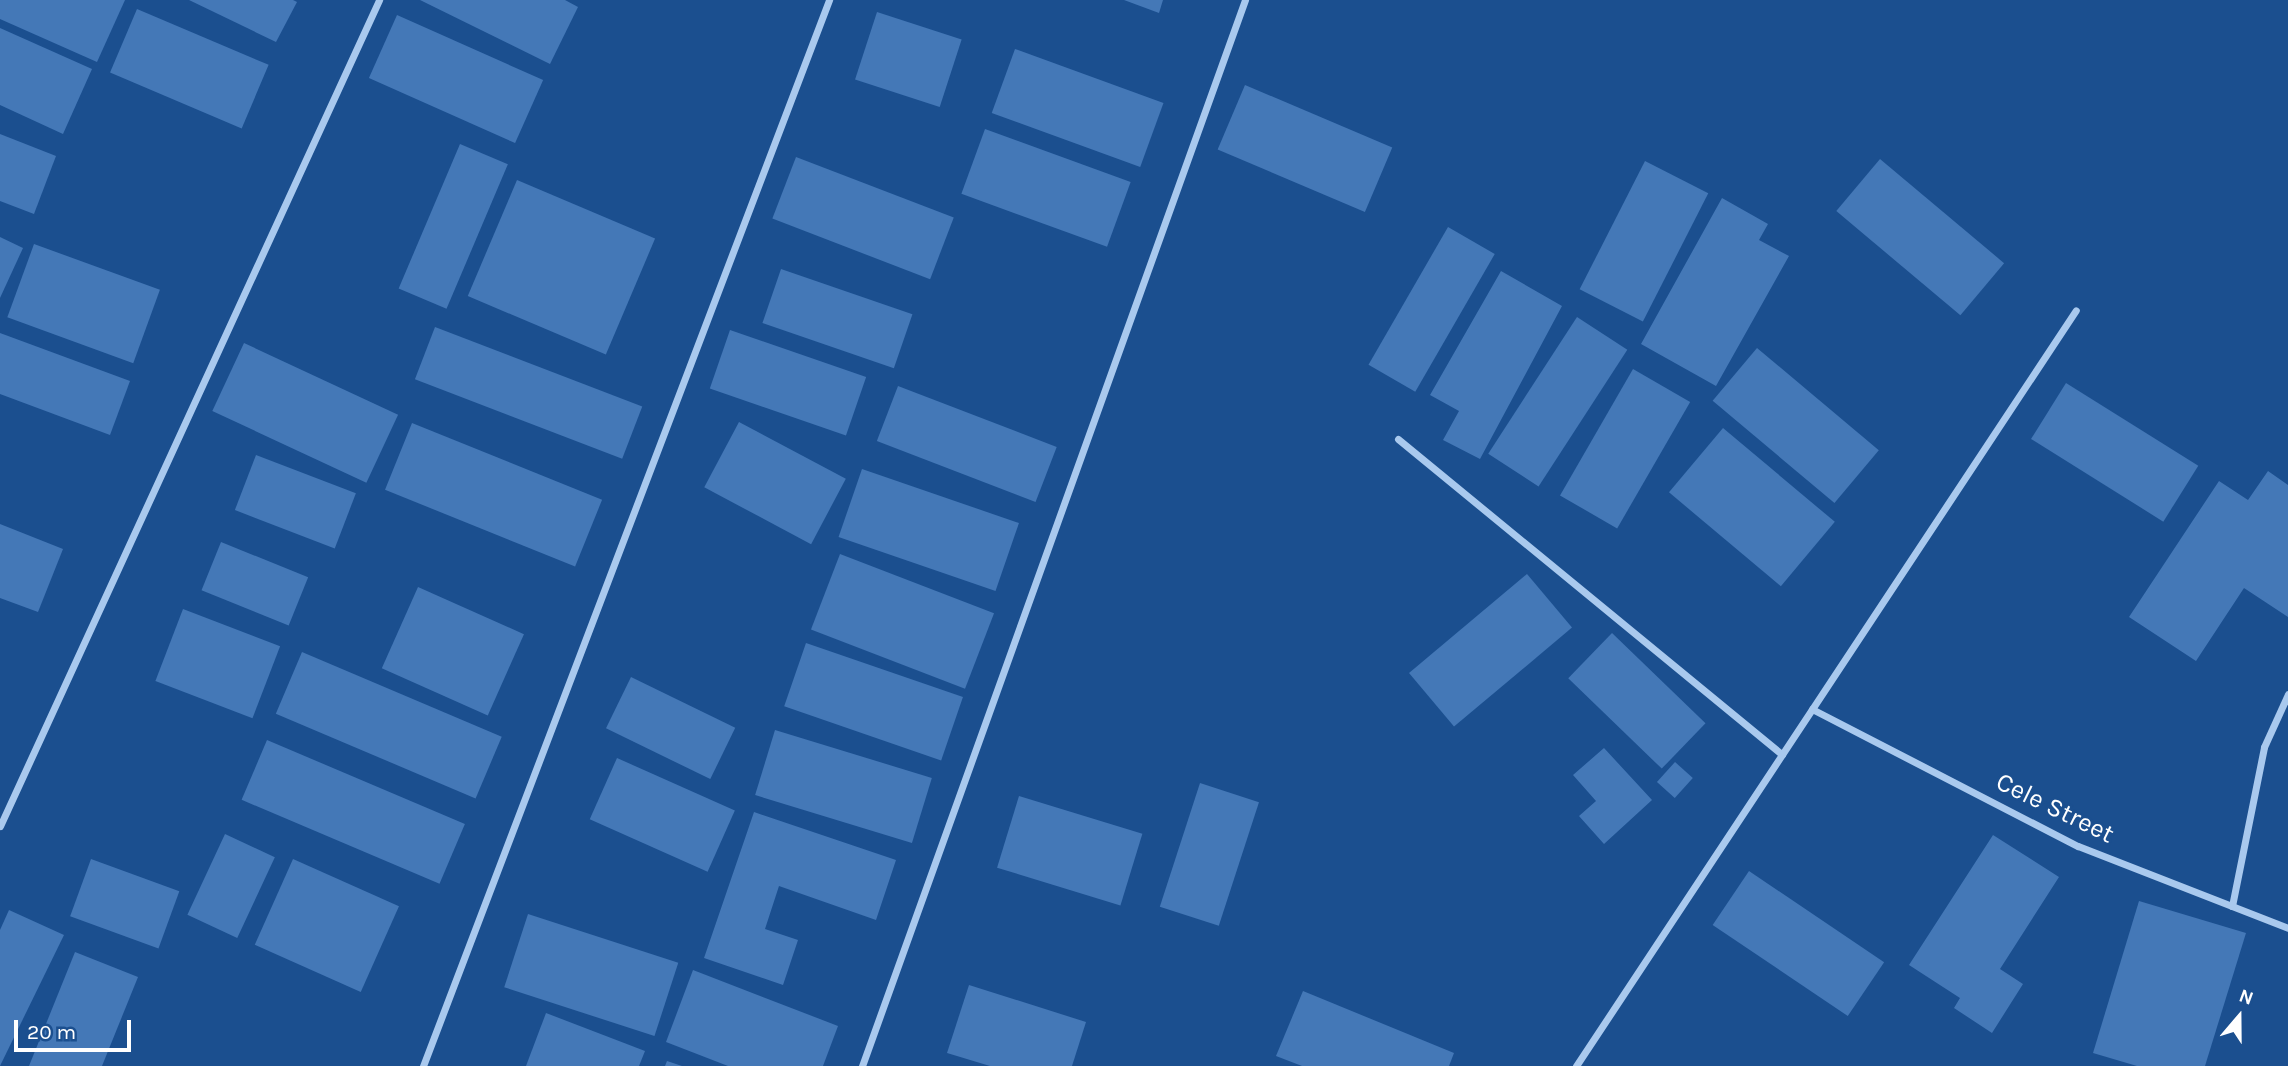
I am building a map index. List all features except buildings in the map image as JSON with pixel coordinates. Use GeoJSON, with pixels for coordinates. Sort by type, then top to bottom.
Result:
{"type":"FeatureCollection","features":[{"type":"Feature","properties":{"kind":"street"},"geometry":{"type":"LineString","coordinates":[[0,826],[379,0]]}},
{"type":"Feature","properties":{"kind":"street"},"geometry":{"type":"LineString","coordinates":[[423,1066],[830,0]]}},
{"type":"Feature","properties":{"kind":"street"},"geometry":{"type":"LineString","coordinates":[[862,1066],[1245,0]]}},
{"type":"Feature","properties":{"kind":"street"},"geometry":{"type":"LineString","coordinates":[[1576,1066],[2077,310]]}},
{"type":"Feature","properties":{"kind":"street"},"geometry":{"type":"LineString","coordinates":[[1398,439],[1782,754]]}},
{"type":"Feature","properties":{"kind":"street"},"geometry":{"type":"LineString","coordinates":[[2232,906],[2264,747],[2288,694]]}},
{"type":"Feature","properties":{"kind":"street","name":"Cele Street"},"geometry":{"type":"LineString","coordinates":[[1812,709],[2078,846],[2288,928]]}}]}
